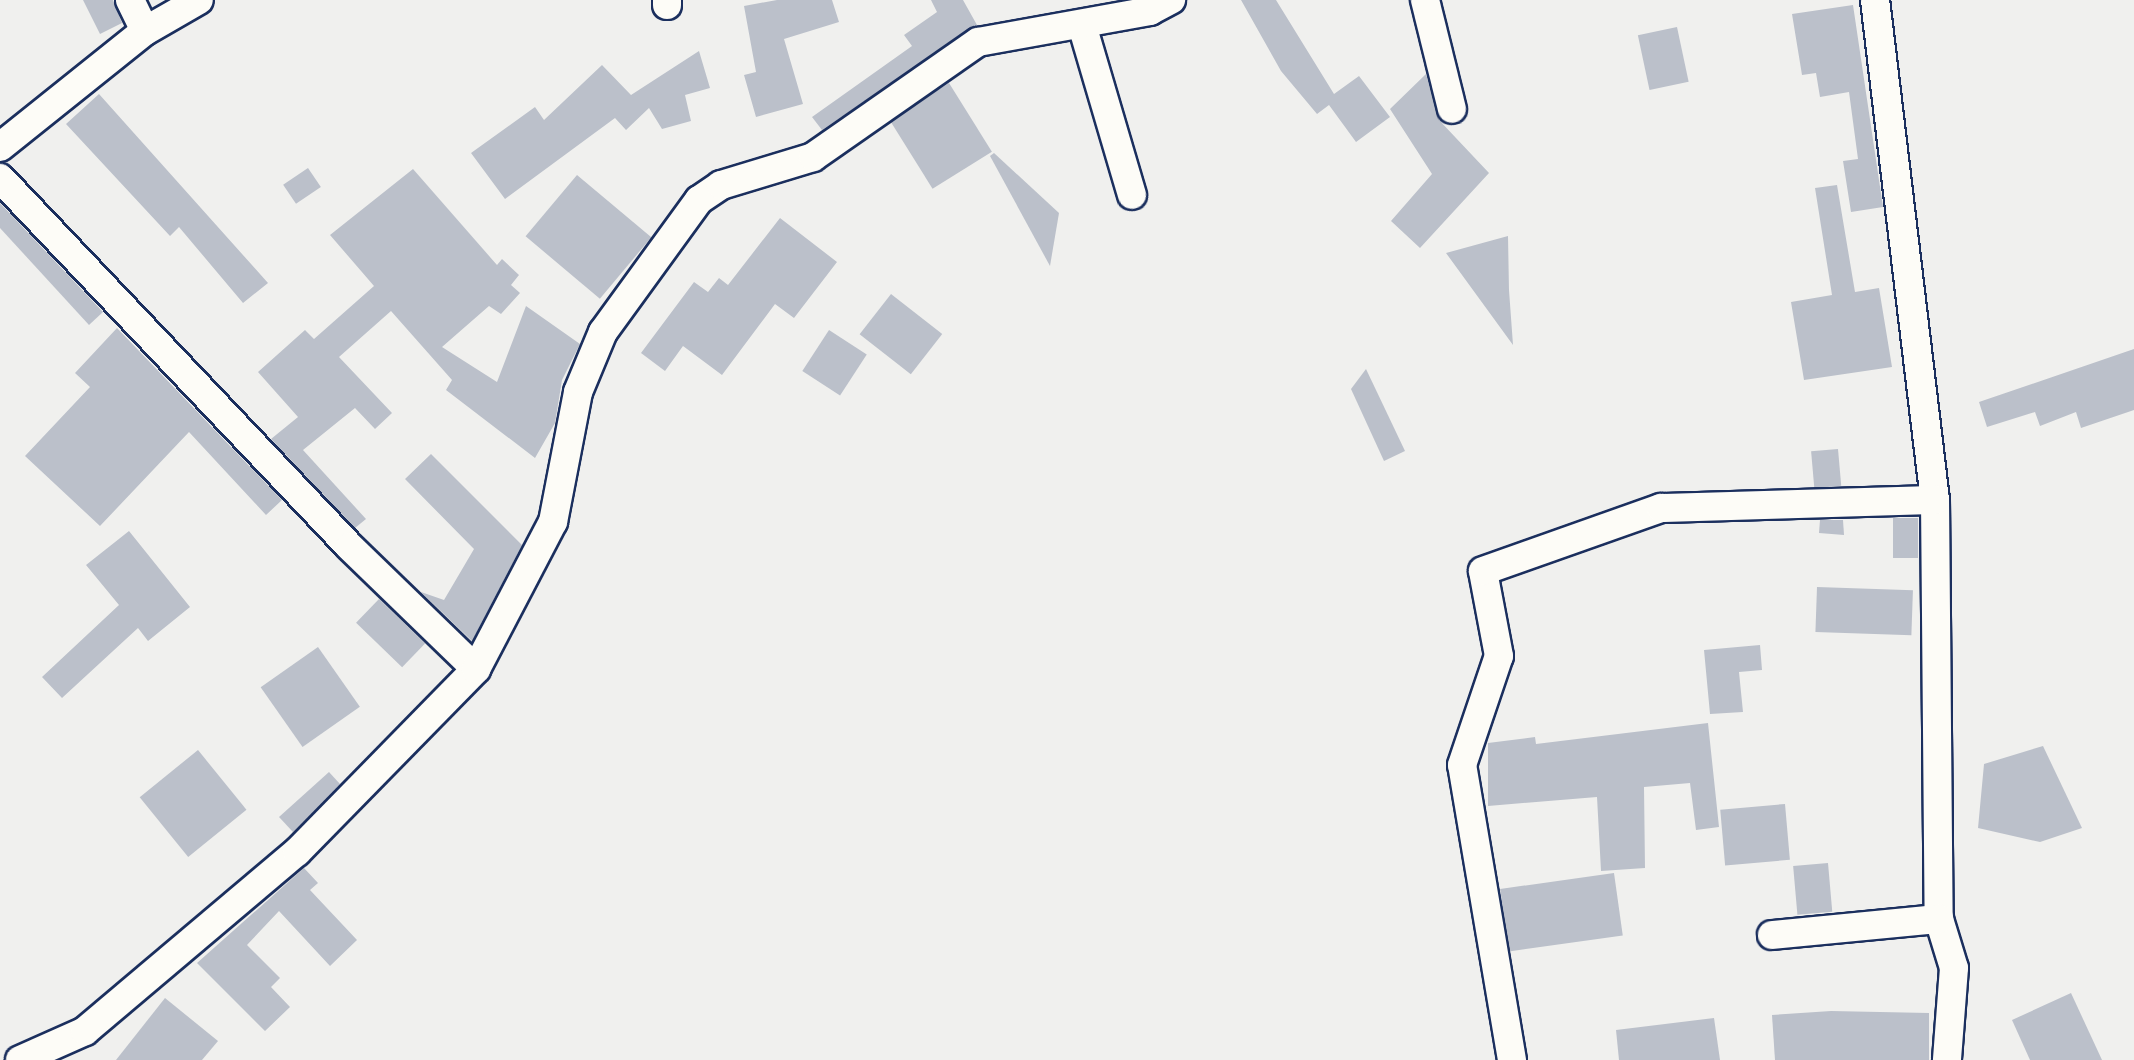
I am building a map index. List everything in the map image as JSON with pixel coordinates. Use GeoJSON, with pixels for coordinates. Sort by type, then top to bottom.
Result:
{"type":"FeatureCollection","features":[{"type":"Feature","properties":{"kind":"street"},"geometry":{"type":"LineString","coordinates":[[130,0],[145,31]]}},
{"type":"Feature","properties":{"kind":"street"},"geometry":{"type":"LineString","coordinates":[[0,147],[145,31],[199,0]]}},
{"type":"Feature","properties":{"kind":"street"},"geometry":{"type":"LineString","coordinates":[[21,1060],[85,1031],[297,852],[476,669],[553,522],[578,392],[603,332],[699,200],[721,185],[813,157],[978,42],[1082,25],[1171,0]]}},
{"type":"Feature","properties":{"kind":"street"},"geometry":{"type":"LineString","coordinates":[[1425,0],[1452,109]]}},
{"type":"Feature","properties":{"kind":"street"},"geometry":{"type":"LineString","coordinates":[[1875,0],[1935,500],[1939,919],[1954,968],[1947,1060]]}},
{"type":"Feature","properties":{"kind":"street"},"geometry":{"type":"LineString","coordinates":[[1082,25],[1132,195]]}},
{"type":"Feature","properties":{"kind":"street"},"geometry":{"type":"LineString","coordinates":[[0,178],[350,547],[476,669]]}},
{"type":"Feature","properties":{"kind":"street"},"geometry":{"type":"LineString","coordinates":[[1512,1060],[1462,765],[1499,656],[1483,571],[1661,508],[1935,500]]}},
{"type":"Feature","properties":{"kind":"street"},"geometry":{"type":"LineString","coordinates":[[1772,935],[1939,919]]}},
{"type":"Feature","properties":{"kind":"building"},"geometry":{"type":"Polygon","coordinates":[[[83,0],[113,0],[122,23],[100,34],[83,0]]]}},
{"type":"Feature","properties":{"kind":"building"},"geometry":{"type":"Polygon","coordinates":[[[777,0],[832,0],[839,22],[784,39],[803,104],[756,117],[744,75],[756,72],[744,6],[777,0]]]}},
{"type":"Feature","properties":{"kind":"building"},"geometry":{"type":"Polygon","coordinates":[[[931,0],[963,0],[977,25],[822,130],[812,117],[912,46],[904,35],[937,12],[931,0]]]}},
{"type":"Feature","properties":{"kind":"building"},"geometry":{"type":"Polygon","coordinates":[[[1241,0],[1276,0],[1334,94],[1359,76],[1390,117],[1356,142],[1329,105],[1317,114],[1281,71],[1241,0]]]}},
{"type":"Feature","properties":{"kind":"building"},"geometry":{"type":"Polygon","coordinates":[[[1853,5],[1883,207],[1851,212],[1843,161],[1858,159],[1849,92],[1820,97],[1816,73],[1802,75],[1792,14],[1853,5]]]}},
{"type":"Feature","properties":{"kind":"building"},"geometry":{"type":"Polygon","coordinates":[[[1677,27],[1689,82],[1650,90],[1638,35],[1677,27]]]}},
{"type":"Feature","properties":{"kind":"building"},"geometry":{"type":"Polygon","coordinates":[[[699,51],[710,88],[685,95],[691,121],[662,129],[649,108],[626,130],[615,118],[505,199],[471,153],[535,107],[544,120],[602,65],[631,95],[699,51]]]}},
{"type":"Feature","properties":{"kind":"building"},"geometry":{"type":"Polygon","coordinates":[[[1426,74],[1439,120],[1489,173],[1420,248],[1391,221],[1432,174],[1390,109],[1426,74]]]}},
{"type":"Feature","properties":{"kind":"building"},"geometry":{"type":"Polygon","coordinates":[[[949,83],[992,152],[933,189],[890,120],[949,83]]]}},
{"type":"Feature","properties":{"kind":"building"},"geometry":{"type":"Polygon","coordinates":[[[99,94],[268,283],[243,303],[179,227],[170,236],[66,124],[99,94]]]}},
{"type":"Feature","properties":{"kind":"building"},"geometry":{"type":"Polygon","coordinates":[[[994,153],[1059,213],[1050,266],[990,156],[994,153]]]}},
{"type":"Feature","properties":{"kind":"building"},"geometry":{"type":"Polygon","coordinates":[[[308,168],[321,187],[296,204],[283,185],[308,168]]]}},
{"type":"Feature","properties":{"kind":"building"},"geometry":{"type":"Polygon","coordinates":[[[413,169],[497,265],[502,259],[519,275],[511,285],[520,293],[501,314],[489,306],[442,347],[497,382],[526,306],[580,344],[562,380],[555,423],[535,458],[446,390],[452,380],[391,311],[339,357],[392,413],[375,429],[355,408],[303,450],[366,519],[355,528],[271,439],[298,417],[258,372],[305,330],[314,339],[374,286],[330,235],[413,169]]]}},
{"type":"Feature","properties":{"kind":"building"},"geometry":{"type":"Polygon","coordinates":[[[577,175],[651,237],[600,299],[526,236],[577,175]]]}},
{"type":"Feature","properties":{"kind":"building"},"geometry":{"type":"Polygon","coordinates":[[[1837,185],[1855,292],[1879,288],[1892,367],[1804,380],[1791,302],[1832,295],[1815,188],[1837,185]]]}},
{"type":"Feature","properties":{"kind":"building"},"geometry":{"type":"Polygon","coordinates":[[[0,203],[103,312],[89,325],[0,228],[0,203]]]}},
{"type":"Feature","properties":{"kind":"building"},"geometry":{"type":"Polygon","coordinates":[[[780,218],[837,262],[794,318],[775,304],[722,375],[683,346],[665,371],[641,353],[694,282],[708,292],[719,278],[728,285],[780,218]]]}},
{"type":"Feature","properties":{"kind":"building"},"geometry":{"type":"Polygon","coordinates":[[[1508,236],[1509,290],[1513,345],[1446,253],[1508,236]]]}},
{"type":"Feature","properties":{"kind":"building"},"geometry":{"type":"Polygon","coordinates":[[[891,294],[942,334],[911,374],[860,334],[891,294]]]}},
{"type":"Feature","properties":{"kind":"building"},"geometry":{"type":"Polygon","coordinates":[[[117,328],[282,500],[266,515],[189,432],[100,526],[25,456],[90,387],[75,373],[117,328]]]}},
{"type":"Feature","properties":{"kind":"building"},"geometry":{"type":"Polygon","coordinates":[[[829,330],[867,355],[840,396],[802,371],[829,330]]]}},
{"type":"Feature","properties":{"kind":"building"},"geometry":{"type":"Polygon","coordinates":[[[2134,349],[2134,410],[2081,428],[2076,412],[2040,426],[2035,412],[1987,427],[1979,402],[2134,349]]]}},
{"type":"Feature","properties":{"kind":"building"},"geometry":{"type":"Polygon","coordinates":[[[1366,369],[1405,451],[1384,461],[1351,389],[1366,369]]]}},
{"type":"Feature","properties":{"kind":"building"},"geometry":{"type":"Polygon","coordinates":[[[1838,449],[1841,486],[1814,488],[1811,451],[1838,449]]]}},
{"type":"Feature","properties":{"kind":"building"},"geometry":{"type":"Polygon","coordinates":[[[431,454],[522,545],[472,641],[421,592],[444,600],[474,549],[405,479],[431,454]]]}},
{"type":"Feature","properties":{"kind":"building"},"geometry":{"type":"Polygon","coordinates":[[[1893,518],[1918,518],[1918,558],[1893,558],[1893,518]]]}},
{"type":"Feature","properties":{"kind":"building"},"geometry":{"type":"Polygon","coordinates":[[[1820,520],[1843,520],[1844,535],[1819,533],[1820,520]]]}},
{"type":"Feature","properties":{"kind":"building"},"geometry":{"type":"Polygon","coordinates":[[[129,531],[190,607],[148,641],[138,628],[62,698],[42,677],[119,605],[86,565],[129,531]]]}},
{"type":"Feature","properties":{"kind":"building"},"geometry":{"type":"Polygon","coordinates":[[[1817,587],[1913,590],[1911,635],[1815,632],[1817,587]]]}},
{"type":"Feature","properties":{"kind":"building"},"geometry":{"type":"Polygon","coordinates":[[[379,599],[425,643],[402,667],[356,623],[379,599]]]}},
{"type":"Feature","properties":{"kind":"building"},"geometry":{"type":"Polygon","coordinates":[[[1760,645],[1762,670],[1739,672],[1743,712],[1710,714],[1704,650],[1760,645]]]}},
{"type":"Feature","properties":{"kind":"building"},"geometry":{"type":"Polygon","coordinates":[[[318,647],[360,707],[303,747],[261,687],[318,647]]]}},
{"type":"Feature","properties":{"kind":"building"},"geometry":{"type":"Polygon","coordinates":[[[1708,723],[1719,827],[1696,830],[1690,783],[1644,787],[1645,868],[1601,871],[1597,797],[1488,806],[1488,743],[1535,737],[1536,744],[1708,723]]]}},
{"type":"Feature","properties":{"kind":"building"},"geometry":{"type":"Polygon","coordinates":[[[2043,746],[2082,828],[2040,842],[1978,828],[1984,764],[2043,746]]]}},
{"type":"Feature","properties":{"kind":"building"},"geometry":{"type":"Polygon","coordinates":[[[198,750],[246,810],[188,857],[140,797],[198,750]]]}},
{"type":"Feature","properties":{"kind":"building"},"geometry":{"type":"Polygon","coordinates":[[[329,772],[340,784],[293,832],[279,817],[329,772]]]}},
{"type":"Feature","properties":{"kind":"building"},"geometry":{"type":"Polygon","coordinates":[[[1785,804],[1790,860],[1725,865],[1720,810],[1785,804]]]}},
{"type":"Feature","properties":{"kind":"building"},"geometry":{"type":"Polygon","coordinates":[[[1828,863],[1832,912],[1797,915],[1793,866],[1828,863]]]}},
{"type":"Feature","properties":{"kind":"building"},"geometry":{"type":"Polygon","coordinates":[[[304,868],[318,883],[310,890],[357,940],[330,966],[279,911],[247,945],[280,978],[271,987],[290,1007],[265,1031],[197,963],[304,868]]]}},
{"type":"Feature","properties":{"kind":"building"},"geometry":{"type":"Polygon","coordinates":[[[1614,873],[1623,935],[1509,951],[1500,889],[1614,873]]]}},
{"type":"Feature","properties":{"kind":"building"},"geometry":{"type":"Polygon","coordinates":[[[2071,993],[2102,1060],[2030,1060],[2012,1020],[2071,993]]]}},
{"type":"Feature","properties":{"kind":"building"},"geometry":{"type":"Polygon","coordinates":[[[165,998],[218,1041],[202,1060],[116,1060],[165,998]]]}},
{"type":"Feature","properties":{"kind":"building"},"geometry":{"type":"Polygon","coordinates":[[[1831,1011],[1929,1013],[1929,1060],[1775,1060],[1772,1015],[1831,1011]]]}},
{"type":"Feature","properties":{"kind":"building"},"geometry":{"type":"Polygon","coordinates":[[[1714,1018],[1720,1060],[1619,1060],[1616,1030],[1714,1018]]]}}]}
